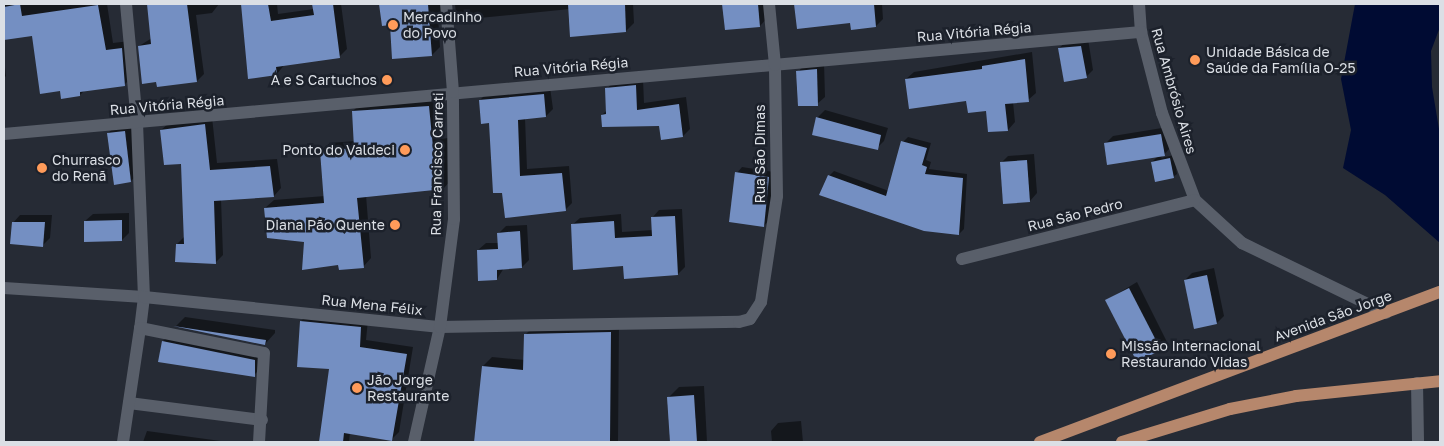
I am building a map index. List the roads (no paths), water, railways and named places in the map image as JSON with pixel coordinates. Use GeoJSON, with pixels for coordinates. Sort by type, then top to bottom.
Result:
{"type":"FeatureCollection","features":[{"type":"Feature","properties":{"kind":"main road","name":"Avenida São Jorge"},"geometry":{"type":"LineString","coordinates":[[1040,442],[1439,293]]}},
{"type":"Feature","properties":{"kind":"main road"},"geometry":{"type":"LineString","coordinates":[[1122,442],[1230,409],[1306,395],[1440,382]]}},
{"type":"Feature","properties":{"kind":"street"},"geometry":{"type":"LineString","coordinates":[[123,442],[144,297],[137,123],[126,4]]}},
{"type":"Feature","properties":{"kind":"street","name":"Rua Francisco Carreti"},"geometry":{"type":"LineString","coordinates":[[414,442],[440,327],[454,219],[453,92],[446,4]]}},
{"type":"Feature","properties":{"kind":"street","name":"Rua São Dimas"},"geometry":{"type":"LineString","coordinates":[[739,322],[750,318],[761,302],[777,196],[775,65],[769,4]]}},
{"type":"Feature","properties":{"kind":"street","name":"Rua Ambrósio Aires"},"geometry":{"type":"LineString","coordinates":[[1139,4],[1141,32],[1162,114],[1194,200],[1242,243],[1386,313]]}},
{"type":"Feature","properties":{"kind":"street","name":"Rua Vitória Régia"},"geometry":{"type":"LineString","coordinates":[[4,134],[453,92],[1141,32]]}},
{"type":"Feature","properties":{"kind":"street","name":"Rua São Pedro"},"geometry":{"type":"LineString","coordinates":[[962,260],[1194,200]]}},
{"type":"Feature","properties":{"kind":"street","name":"Rua Mena Félix"},"geometry":{"type":"LineString","coordinates":[[4,288],[144,297],[440,327],[739,322]]}},
{"type":"Feature","properties":{"kind":"street"},"geometry":{"type":"LineString","coordinates":[[140,328],[264,353],[262,420],[259,442]]}},
{"type":"Feature","properties":{"kind":"street"},"geometry":{"type":"LineString","coordinates":[[1417,383],[1418,442]]}},
{"type":"Feature","properties":{"kind":"street"},"geometry":{"type":"LineString","coordinates":[[129,403],[262,420]]}},
{"type":"Feature","properties":{"kind":"water"},"geometry":{"type":"Polygon","coordinates":[[[1355,4],[1440,4],[1440,27],[1431,51],[1432,87],[1440,135],[1440,243],[1385,195],[1343,168],[1351,130],[1341,79],[1355,4]]]}},
{"type":"Feature","properties":{"kind":"place","name":"Mercadinho do Povo"},"geometry":{"type":"Point","coordinates":[393,25]}},
{"type":"Feature","properties":{"kind":"place","name":"Unidade Básica de Saúde da Família O-25"},"geometry":{"type":"Point","coordinates":[1195,60]}},
{"type":"Feature","properties":{"kind":"place","name":"A e S Cartuchos"},"geometry":{"type":"Point","coordinates":[387,80]}},
{"type":"Feature","properties":{"kind":"place","name":"Ponto do Valdeci"},"geometry":{"type":"Point","coordinates":[405,150]}},
{"type":"Feature","properties":{"kind":"place","name":"Churrasco do Renã"},"geometry":{"type":"Point","coordinates":[42,168]}},
{"type":"Feature","properties":{"kind":"place","name":"Diana Pão Quente"},"geometry":{"type":"Point","coordinates":[395,225]}},
{"type":"Feature","properties":{"kind":"place","name":"Missão Internacional Restaurando Vidas"},"geometry":{"type":"Point","coordinates":[1111,354]}},
{"type":"Feature","properties":{"kind":"place","name":"Jão Jorge Restaurante"},"geometry":{"type":"Point","coordinates":[357,388]}}]}
